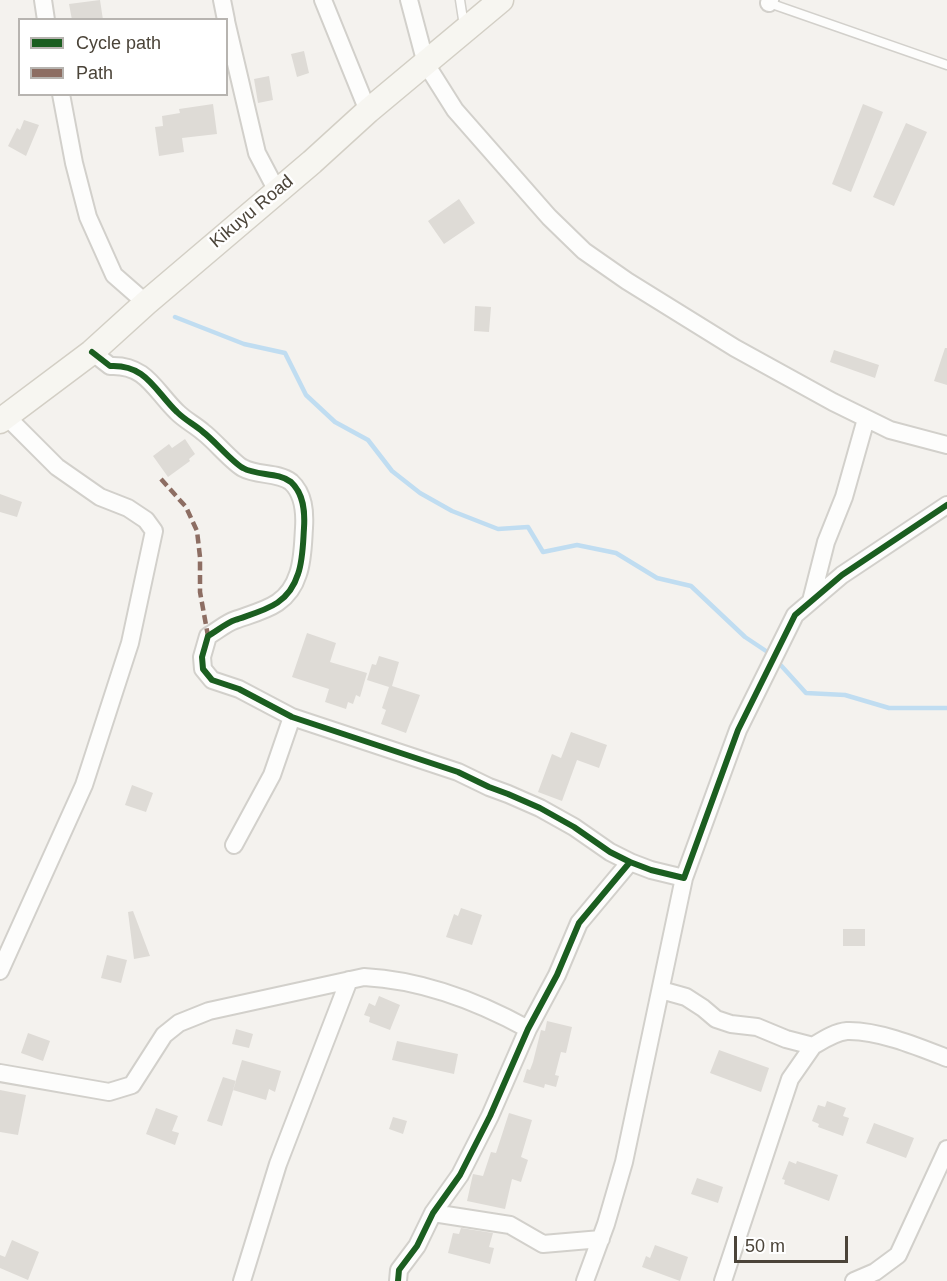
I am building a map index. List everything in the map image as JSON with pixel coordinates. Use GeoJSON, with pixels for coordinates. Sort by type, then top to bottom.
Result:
{"type":"FeatureCollection","features":[{"type":"Feature","properties":{"kind":"main road","name":"Kikuyu Road"},"geometry":{"type":"LineString","coordinates":[[2,418],[92,352],[368,111],[501,0]]}},
{"type":"Feature","properties":{"kind":"street"},"geometry":{"type":"LineString","coordinates":[[43,0],[46,18]]}},
{"type":"Feature","properties":{"kind":"street"},"geometry":{"type":"LineString","coordinates":[[222,0],[226,18]]}},
{"type":"Feature","properties":{"kind":"street"},"geometry":{"type":"LineString","coordinates":[[323,0],[368,111]]}},
{"type":"Feature","properties":{"kind":"street"},"geometry":{"type":"LineString","coordinates":[[409,0],[426,64],[455,110],[549,217],[584,251],[627,281],[735,348],[833,402],[890,430],[947,445]]}},
{"type":"Feature","properties":{"kind":"street"},"geometry":{"type":"LineString","coordinates":[[228,29],[257,153],[278,191]]}},
{"type":"Feature","properties":{"kind":"street"},"geometry":{"type":"LineString","coordinates":[[61,96],[74,163],[88,218],[114,275],[146,303]]}},
{"type":"Feature","properties":{"kind":"street"},"geometry":{"type":"LineString","coordinates":[[92,352],[110,366],[123,365],[147,378],[178,413],[213,440],[240,467],[290,481],[301,496],[305,517],[299,573],[286,596],[270,608],[252,616],[234,620],[208,636],[202,657],[203,669],[212,680],[239,688],[291,717],[476,780],[540,808],[574,827],[609,852],[630,862],[684,878]]}},
{"type":"Feature","properties":{"kind":"street"},"geometry":{"type":"LineString","coordinates":[[0,971],[84,785],[130,643],[154,531],[146,520],[128,508],[100,497],[57,467],[2,418]]}},
{"type":"Feature","properties":{"kind":"street"},"geometry":{"type":"LineString","coordinates":[[811,601],[826,542],[844,497],[866,419]]}},
{"type":"Feature","properties":{"kind":"street"},"geometry":{"type":"LineString","coordinates":[[585,1281],[601,1239],[624,1162],[684,878],[743,720],[795,615],[842,575],[947,505]]}},
{"type":"Feature","properties":{"kind":"street"},"geometry":{"type":"LineString","coordinates":[[234,845],[272,775],[291,717]]}},
{"type":"Feature","properties":{"kind":"street"},"geometry":{"type":"LineString","coordinates":[[383,1281],[398,1276],[434,1213],[460,1175],[490,1116],[528,1029],[557,975],[579,923],[630,862]]}},
{"type":"Feature","properties":{"kind":"street"},"geometry":{"type":"LineString","coordinates":[[0,1073],[109,1092],[132,1085],[164,1035],[179,1023],[209,1011],[364,977],[387,978],[427,987],[499,1013],[528,1029]]}},
{"type":"Feature","properties":{"kind":"street"},"geometry":{"type":"LineString","coordinates":[[242,1281],[278,1164],[349,980]]}},
{"type":"Feature","properties":{"kind":"street"},"geometry":{"type":"LineString","coordinates":[[661,990],[686,997],[716,1019],[731,1024],[757,1027],[786,1039],[813,1046]]}},
{"type":"Feature","properties":{"kind":"street"},"geometry":{"type":"LineString","coordinates":[[723,1281],[790,1079],[813,1046],[846,1031],[879,1035],[947,1058]]}},
{"type":"Feature","properties":{"kind":"street"},"geometry":{"type":"LineString","coordinates":[[854,1281],[875,1272],[898,1255],[947,1149]]}},
{"type":"Feature","properties":{"kind":"street"},"geometry":{"type":"LineString","coordinates":[[434,1213],[510,1225],[543,1244],[601,1239]]}},
{"type":"Feature","properties":{"kind":"lane"},"geometry":{"type":"LineString","coordinates":[[460,0],[465,30]]}},
{"type":"Feature","properties":{"kind":"lane"},"geometry":{"type":"LineString","coordinates":[[769,1],[947,65]]}},
{"type":"Feature","properties":{"kind":"building"},"geometry":{"type":"Polygon","coordinates":[[[100,0],[103,18],[72,18],[69,4],[100,0]]]}},
{"type":"Feature","properties":{"kind":"building"},"geometry":{"type":"Polygon","coordinates":[[[304,51],[309,73],[297,77],[291,54],[304,51]]]}},
{"type":"Feature","properties":{"kind":"building"},"geometry":{"type":"Polygon","coordinates":[[[269,76],[273,100],[258,103],[254,79],[269,76]]]}},
{"type":"Feature","properties":{"kind":"building"},"geometry":{"type":"Polygon","coordinates":[[[213,104],[217,134],[182,138],[184,152],[159,156],[155,127],[163,126],[162,116],[180,113],[179,109],[213,104]]]}},
{"type":"Feature","properties":{"kind":"building"},"geometry":{"type":"Polygon","coordinates":[[[863,104],[883,112],[851,192],[832,184],[863,104]]]}},
{"type":"Feature","properties":{"kind":"building"},"geometry":{"type":"Polygon","coordinates":[[[24,120],[39,125],[26,156],[8,146],[17,128],[20,130],[24,120]]]}},
{"type":"Feature","properties":{"kind":"building"},"geometry":{"type":"Polygon","coordinates":[[[906,123],[927,132],[894,206],[873,197],[906,123]]]}},
{"type":"Feature","properties":{"kind":"building"},"geometry":{"type":"Polygon","coordinates":[[[459,199],[475,223],[444,244],[428,221],[459,199]]]}},
{"type":"Feature","properties":{"kind":"building"},"geometry":{"type":"Polygon","coordinates":[[[475,306],[491,307],[489,332],[474,331],[475,306]]]}},
{"type":"Feature","properties":{"kind":"building"},"geometry":{"type":"Polygon","coordinates":[[[945,348],[947,348],[947,385],[934,381],[945,348]]]}},
{"type":"Feature","properties":{"kind":"building"},"geometry":{"type":"Polygon","coordinates":[[[834,350],[879,365],[875,378],[830,362],[834,350]]]}},
{"type":"Feature","properties":{"kind":"building"},"geometry":{"type":"Polygon","coordinates":[[[185,439],[195,454],[189,459],[190,461],[168,477],[153,456],[169,444],[172,448],[185,439]]]}},
{"type":"Feature","properties":{"kind":"building"},"geometry":{"type":"Polygon","coordinates":[[[0,494],[22,502],[17,517],[0,512],[0,494]]]}},
{"type":"Feature","properties":{"kind":"building"},"geometry":{"type":"Polygon","coordinates":[[[307,633],[336,643],[330,662],[367,673],[360,697],[356,695],[353,704],[348,702],[346,709],[325,702],[329,689],[292,677],[307,633]]]}},
{"type":"Feature","properties":{"kind":"building"},"geometry":{"type":"Polygon","coordinates":[[[379,656],[399,662],[392,686],[420,695],[406,733],[381,724],[386,710],[382,708],[389,687],[367,680],[372,664],[376,665],[379,656]]]}},
{"type":"Feature","properties":{"kind":"building"},"geometry":{"type":"Polygon","coordinates":[[[571,732],[607,745],[599,768],[577,760],[562,801],[538,792],[552,754],[561,758],[571,732]]]}},
{"type":"Feature","properties":{"kind":"building"},"geometry":{"type":"Polygon","coordinates":[[[132,785],[153,793],[146,812],[125,805],[132,785]]]}},
{"type":"Feature","properties":{"kind":"building"},"geometry":{"type":"Polygon","coordinates":[[[461,908],[482,915],[472,945],[446,937],[454,914],[458,916],[461,908]]]}},
{"type":"Feature","properties":{"kind":"building"},"geometry":{"type":"Polygon","coordinates":[[[133,911],[150,956],[134,959],[128,912],[133,911]]]}},
{"type":"Feature","properties":{"kind":"building"},"geometry":{"type":"Polygon","coordinates":[[[843,929],[865,929],[865,946],[843,946],[843,929]]]}},
{"type":"Feature","properties":{"kind":"building"},"geometry":{"type":"Polygon","coordinates":[[[107,955],[127,960],[121,983],[101,978],[107,955]]]}},
{"type":"Feature","properties":{"kind":"building"},"geometry":{"type":"Polygon","coordinates":[[[379,996],[400,1005],[390,1030],[369,1022],[370,1017],[364,1015],[369,1003],[375,1006],[379,996]]]}},
{"type":"Feature","properties":{"kind":"building"},"geometry":{"type":"Polygon","coordinates":[[[547,1021],[572,1027],[566,1053],[561,1052],[555,1075],[559,1076],[556,1087],[545,1084],[544,1088],[523,1082],[527,1069],[530,1070],[533,1062],[541,1030],[545,1031],[547,1021]]]}},
{"type":"Feature","properties":{"kind":"building"},"geometry":{"type":"Polygon","coordinates":[[[236,1029],[253,1034],[249,1048],[232,1044],[236,1029]]]}},
{"type":"Feature","properties":{"kind":"building"},"geometry":{"type":"Polygon","coordinates":[[[28,1033],[50,1041],[43,1061],[21,1053],[28,1033]]]}},
{"type":"Feature","properties":{"kind":"building"},"geometry":{"type":"Polygon","coordinates":[[[397,1041],[458,1054],[454,1074],[392,1060],[397,1041]]]}},
{"type":"Feature","properties":{"kind":"building"},"geometry":{"type":"Polygon","coordinates":[[[719,1050],[769,1068],[761,1092],[710,1073],[719,1050]]]}},
{"type":"Feature","properties":{"kind":"building"},"geometry":{"type":"Polygon","coordinates":[[[242,1060],[281,1071],[275,1092],[269,1089],[266,1100],[233,1090],[242,1060]]]}},
{"type":"Feature","properties":{"kind":"building"},"geometry":{"type":"Polygon","coordinates":[[[223,1077],[236,1081],[222,1126],[207,1121],[223,1077]]]}},
{"type":"Feature","properties":{"kind":"building"},"geometry":{"type":"Polygon","coordinates":[[[0,1090],[26,1095],[18,1135],[0,1132],[0,1090]]]}},
{"type":"Feature","properties":{"kind":"building"},"geometry":{"type":"Polygon","coordinates":[[[827,1101],[846,1108],[843,1116],[849,1118],[843,1136],[818,1127],[819,1124],[812,1121],[818,1105],[825,1107],[827,1101]]]}},
{"type":"Feature","properties":{"kind":"building"},"geometry":{"type":"Polygon","coordinates":[[[156,1108],[178,1116],[172,1131],[179,1133],[175,1145],[146,1134],[156,1108]]]}},
{"type":"Feature","properties":{"kind":"building"},"geometry":{"type":"Polygon","coordinates":[[[509,1113],[532,1120],[521,1157],[528,1160],[521,1182],[512,1179],[505,1209],[467,1201],[473,1174],[483,1176],[491,1152],[496,1153],[509,1113]]]}},
{"type":"Feature","properties":{"kind":"building"},"geometry":{"type":"Polygon","coordinates":[[[393,1117],[407,1121],[403,1134],[389,1129],[393,1117]]]}},
{"type":"Feature","properties":{"kind":"building"},"geometry":{"type":"Polygon","coordinates":[[[874,1123],[914,1138],[906,1158],[866,1143],[874,1123]]]}},
{"type":"Feature","properties":{"kind":"building"},"geometry":{"type":"Polygon","coordinates":[[[789,1161],[796,1164],[797,1161],[838,1175],[829,1201],[784,1184],[785,1180],[782,1179],[789,1161]]]}},
{"type":"Feature","properties":{"kind":"building"},"geometry":{"type":"Polygon","coordinates":[[[697,1178],[723,1187],[718,1203],[691,1194],[697,1178]]]}},
{"type":"Feature","properties":{"kind":"building"},"geometry":{"type":"Polygon","coordinates":[[[461,1228],[493,1233],[489,1247],[494,1248],[490,1264],[448,1253],[453,1233],[459,1234],[461,1228]]]}},
{"type":"Feature","properties":{"kind":"building"},"geometry":{"type":"Polygon","coordinates":[[[12,1240],[39,1252],[28,1280],[0,1268],[0,1255],[5,1257],[12,1240]]]}},
{"type":"Feature","properties":{"kind":"building"},"geometry":{"type":"Polygon","coordinates":[[[655,1245],[688,1257],[680,1281],[642,1267],[646,1256],[650,1258],[655,1245]]]}},
{"type":"Feature","properties":{"kind":"waterway"},"geometry":{"type":"LineString","coordinates":[[175,317],[244,344],[285,353],[306,395],[335,422],[368,440],[392,471],[420,493],[452,511],[498,529],[528,527],[543,552],[577,545],[616,553],[657,578],[691,586],[745,637],[772,655]]}},
{"type":"Feature","properties":{"kind":"waterway"},"geometry":{"type":"LineString","coordinates":[[777,661],[806,693],[845,695],[889,708],[947,708]]}},
{"type":"Feature","properties":{"kind":"marked path"},"geometry":{"type":"LineString","coordinates":[[161,479],[186,507],[197,531],[200,592],[208,636]]}},
{"type":"Feature","properties":{"kind":"cycle path"},"geometry":{"type":"LineString","coordinates":[[92,352],[110,366],[133,369],[149,380],[183,418],[239,465],[255,472],[286,479],[299,492],[304,516],[300,569],[294,585],[281,600],[273,605],[232,621],[208,636],[202,657],[203,669],[212,680],[239,689],[292,717],[458,772],[540,808],[630,862]]}},
{"type":"Feature","properties":{"kind":"cycle path"},"geometry":{"type":"LineString","coordinates":[[398,1281],[399,1270],[417,1246],[433,1213],[460,1175],[490,1116],[528,1029],[557,975],[579,923],[630,862],[684,878],[738,730],[795,615],[842,575],[947,505]]}}]}
